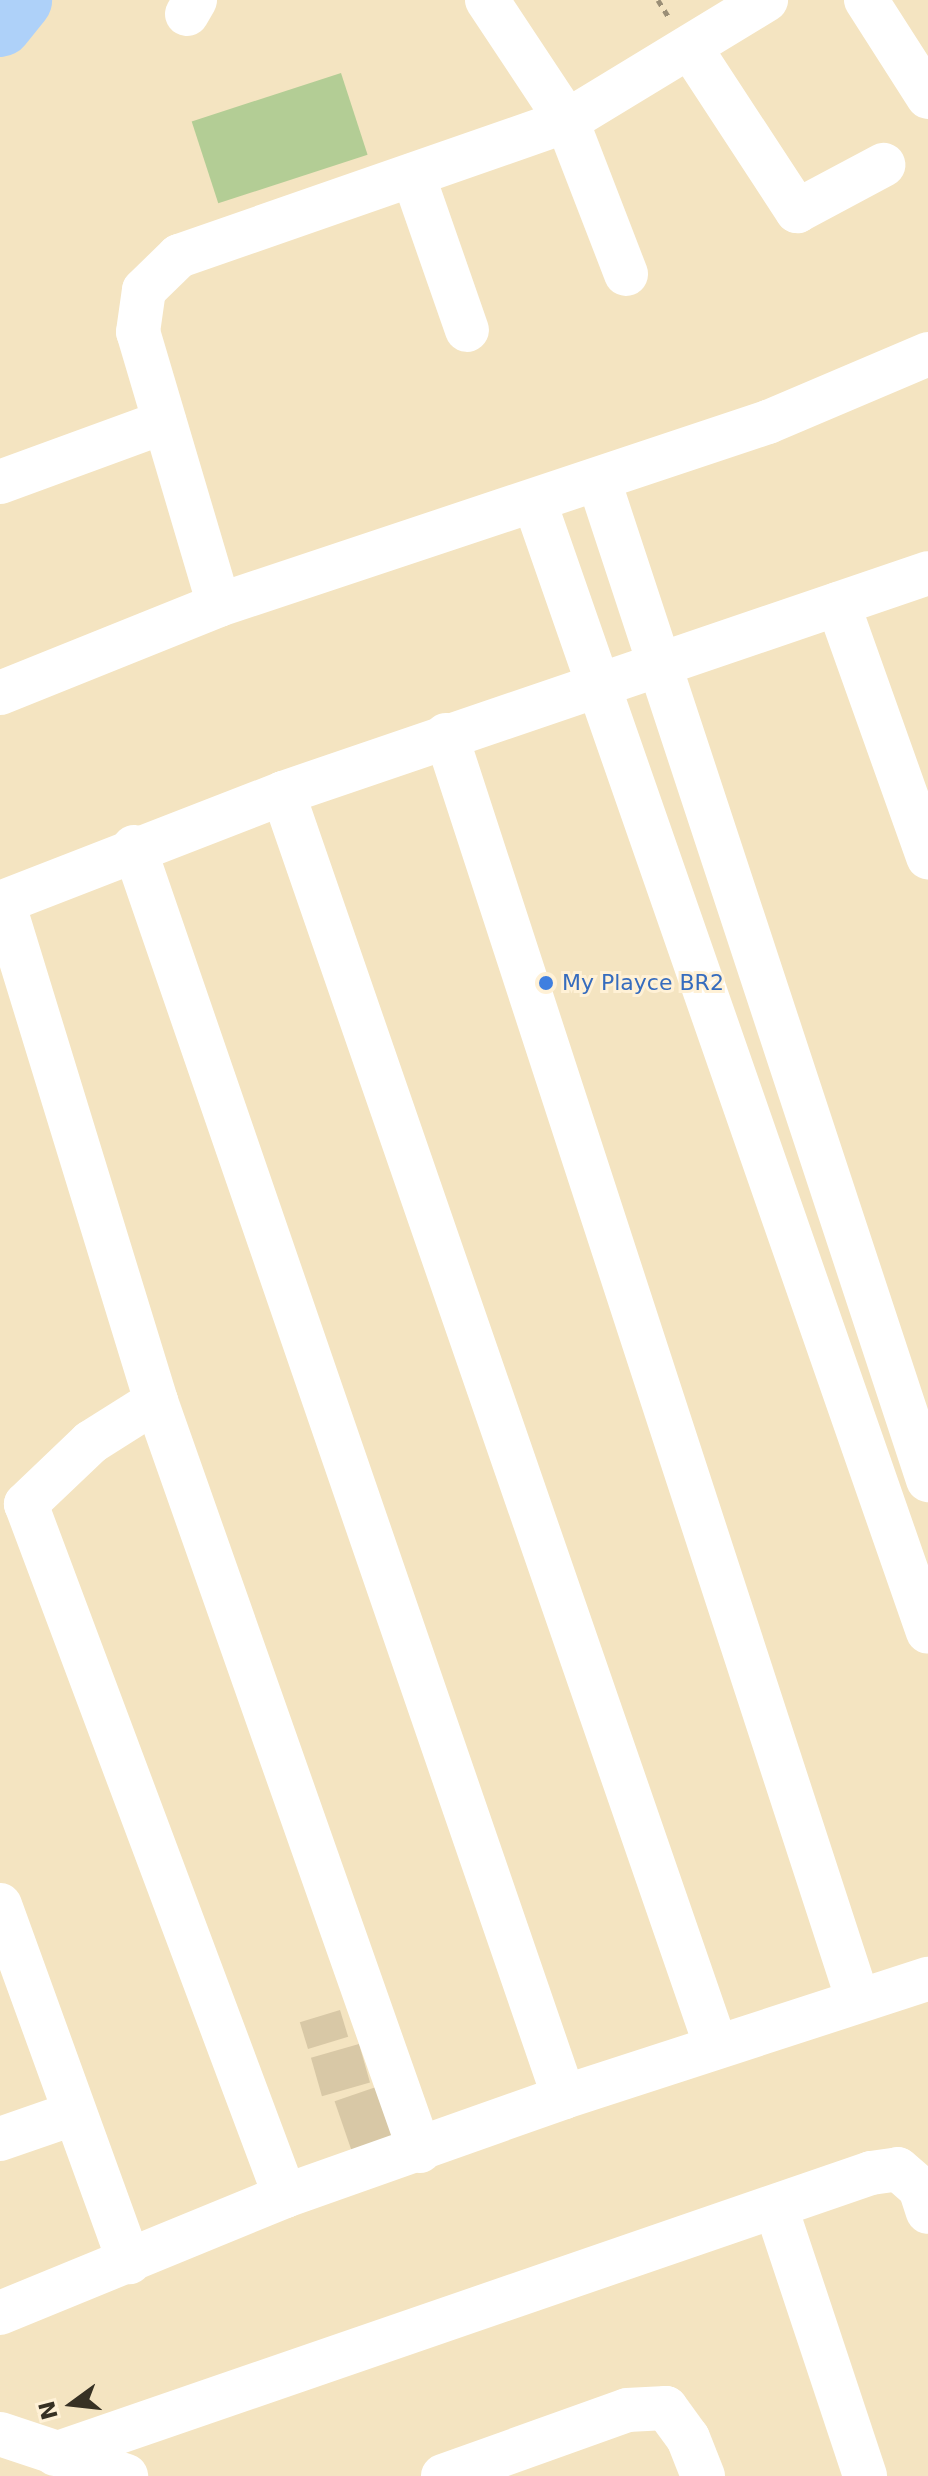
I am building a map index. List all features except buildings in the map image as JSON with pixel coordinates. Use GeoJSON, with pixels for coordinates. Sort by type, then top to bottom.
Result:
{"type":"FeatureCollection","features":[{"type":"Feature","properties":{"kind":"street"},"geometry":{"type":"LineString","coordinates":[[487,0],[567,121],[626,274]]}},
{"type":"Feature","properties":{"kind":"street"},"geometry":{"type":"LineString","coordinates":[[219,605],[138,332],[144,290],[179,256],[567,121],[691,49],[766,0]]}},
{"type":"Feature","properties":{"kind":"street"},"geometry":{"type":"LineString","coordinates":[[866,0],[928,97]]}},
{"type":"Feature","properties":{"kind":"street"},"geometry":{"type":"LineString","coordinates":[[691,49],[797,211],[883,165]]}},
{"type":"Feature","properties":{"kind":"street"},"geometry":{"type":"LineString","coordinates":[[413,175],[467,330]]}},
{"type":"Feature","properties":{"kind":"street"},"geometry":{"type":"LineString","coordinates":[[0,693],[219,605],[535,503],[768,422],[928,354]]}},
{"type":"Feature","properties":{"kind":"street"},"geometry":{"type":"LineString","coordinates":[[0,482],[164,422]]}},
{"type":"Feature","properties":{"kind":"street"},"geometry":{"type":"LineString","coordinates":[[599,481],[657,665],[928,1480]]}},
{"type":"Feature","properties":{"kind":"street"},"geometry":{"type":"LineString","coordinates":[[535,503],[594,685],[928,1632]]}},
{"type":"Feature","properties":{"kind":"street"},"geometry":{"type":"LineString","coordinates":[[420,2151],[156,1401],[1,903],[134,847],[283,793],[928,573]]}},
{"type":"Feature","properties":{"kind":"street"},"geometry":{"type":"LineString","coordinates":[[838,604],[928,857]]}},
{"type":"Feature","properties":{"kind":"street"},"geometry":{"type":"LineString","coordinates":[[446,735],[858,2000]]}},
{"type":"Feature","properties":{"kind":"street"},"geometry":{"type":"LineString","coordinates":[[283,793],[716,2046]]}},
{"type":"Feature","properties":{"kind":"street"},"geometry":{"type":"LineString","coordinates":[[134,847],[564,2097]]}},
{"type":"Feature","properties":{"kind":"street"},"geometry":{"type":"LineString","coordinates":[[156,1401],[91,1442],[13,1512],[285,2196]]}},
{"type":"Feature","properties":{"kind":"street"},"geometry":{"type":"LineString","coordinates":[[0,1905],[10,1965],[129,2262]]}},
{"type":"Feature","properties":{"kind":"street"},"geometry":{"type":"LineString","coordinates":[[0,2313],[285,2196],[420,2151],[564,2097],[928,1979]]}},
{"type":"Feature","properties":{"kind":"street"},"geometry":{"type":"LineString","coordinates":[[0,2139],[72,2114]]}},
{"type":"Feature","properties":{"kind":"street"},"geometry":{"type":"LineString","coordinates":[[55,2454],[898,2169],[920,2188],[928,2212]]}},
{"type":"Feature","properties":{"kind":"street"},"geometry":{"type":"LineString","coordinates":[[776,2208],[865,2476]]}},
{"type":"Feature","properties":{"kind":"street"},"geometry":{"type":"LineString","coordinates":[[443,2476],[627,2410],[666,2408],[688,2438],[703,2476]]}},
{"type":"Feature","properties":{"kind":"street"},"geometry":{"type":"LineString","coordinates":[[0,2434],[126,2476]]}},
{"type":"Feature","properties":{"kind":"green space"},"geometry":{"type":"Polygon","coordinates":[[[341,73],[368,155],[218,203],[192,122],[341,73]]]}},
{"type":"Feature","properties":{"kind":"waterway"},"geometry":{"type":"LineString","coordinates":[[0,25],[20,0]]}},
{"type":"Feature","properties":{"kind":"place","name":"My Playce BR2"},"geometry":{"type":"Point","coordinates":[546,983]}}]}
